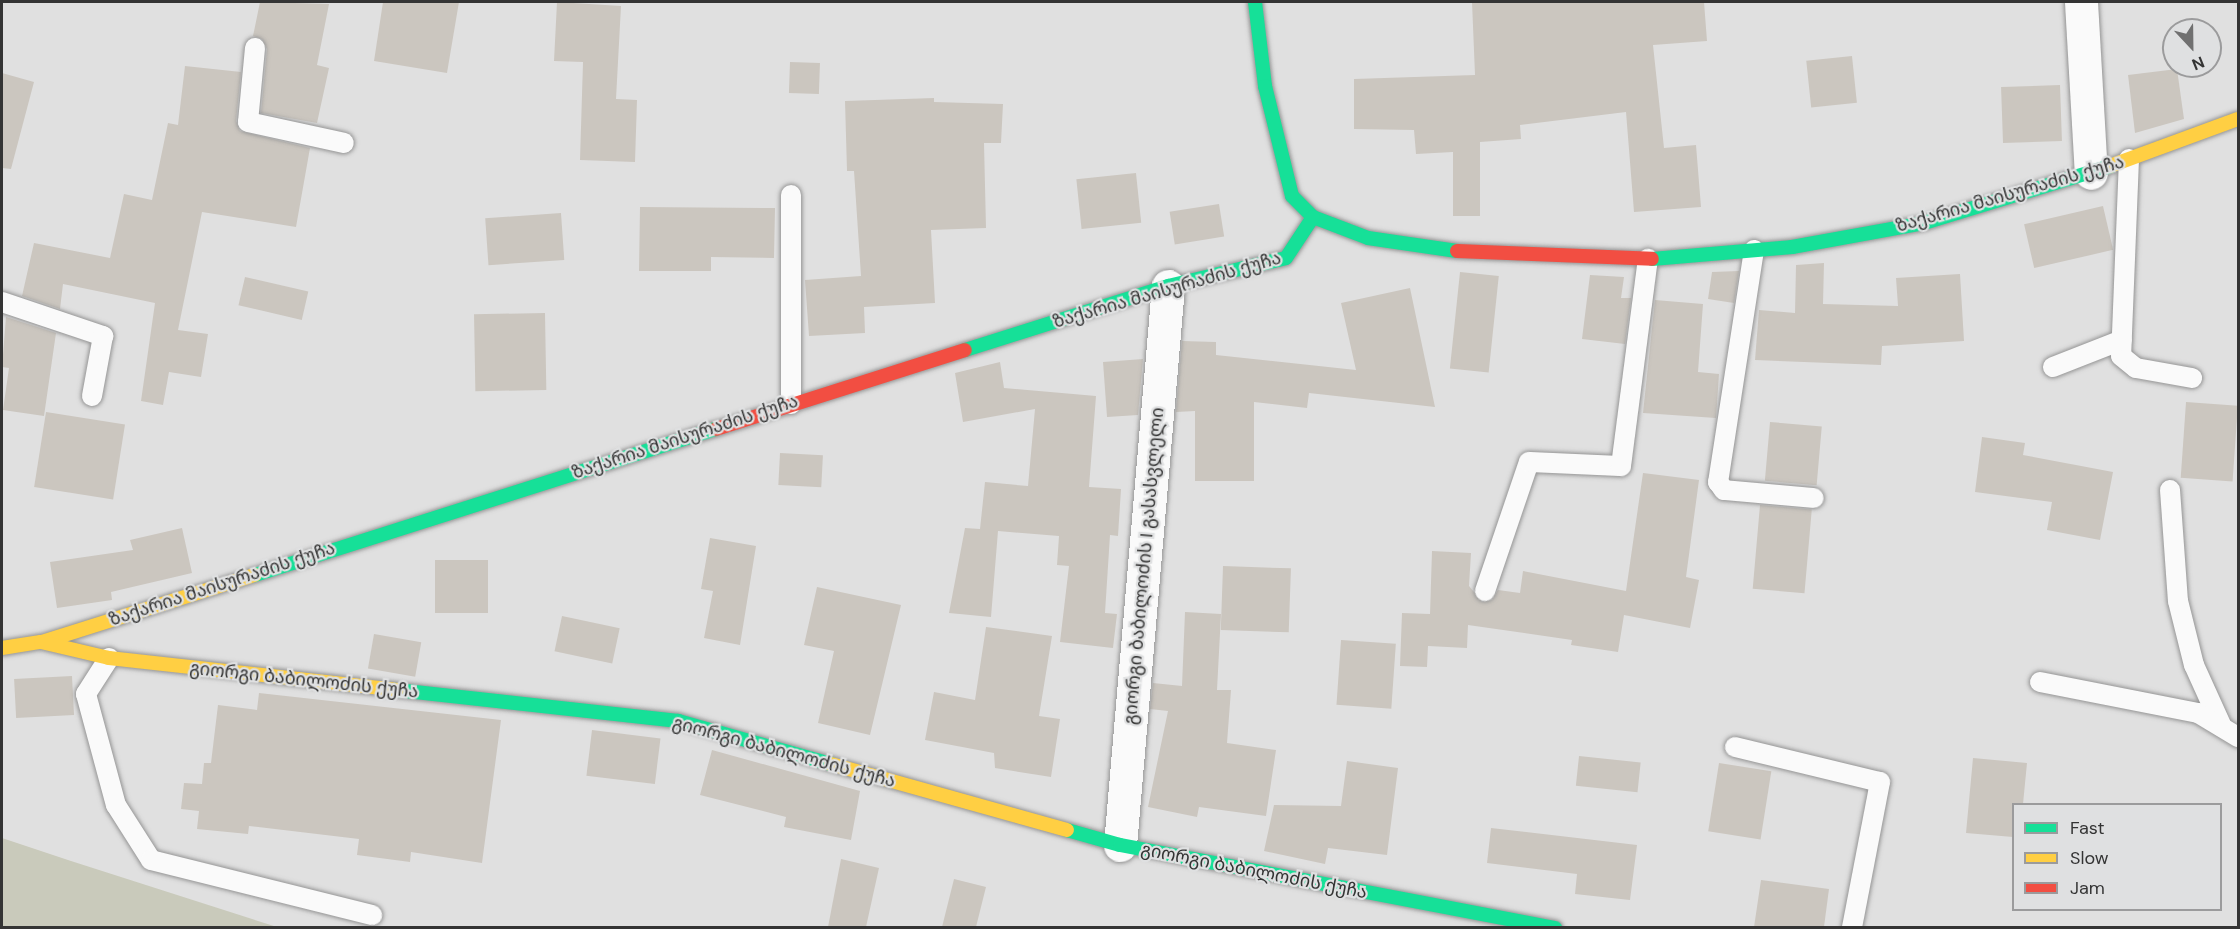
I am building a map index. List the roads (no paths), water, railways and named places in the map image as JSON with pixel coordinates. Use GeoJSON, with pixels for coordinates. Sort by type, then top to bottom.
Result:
{"type":"FeatureCollection","features":[{"type":"Feature","properties":{"kind":"street","name":"ზაქარია მაისურაძის ქუჩა"},"geometry":{"type":"LineString","coordinates":[[1255,2],[1265,86],[1292,196],[1313,217],[1368,238],[1459,251],[1648,259],[1754,250],[1924,223],[2091,173],[2238,119]]}},
{"type":"Feature","properties":{"kind":"street"},"geometry":{"type":"LineString","coordinates":[[2081,2],[2091,173]]}},
{"type":"Feature","properties":{"kind":"street","name":"ზაქარია მაისურაძის ქუჩა"},"geometry":{"type":"LineString","coordinates":[[41,642],[1168,286],[1286,258],[1313,217]]}},
{"type":"Feature","properties":{"kind":"street","name":"გიორგი ბაბილოძის I გასასვლელი"},"geometry":{"type":"LineString","coordinates":[[1120,845],[1168,286]]}},
{"type":"Feature","properties":{"kind":"street","name":"გიორგი ბაბილოძის ქუჩა"},"geometry":{"type":"LineString","coordinates":[[2,648],[41,642],[109,658],[678,721],[1120,845],[1555,927]]}},
{"type":"Feature","properties":{"kind":"lane"},"geometry":{"type":"LineString","coordinates":[[255,48],[248,122],[344,143]]}},
{"type":"Feature","properties":{"kind":"lane"},"geometry":{"type":"LineString","coordinates":[[2129,159],[2121,356],[2136,368],[2192,378]]}},
{"type":"Feature","properties":{"kind":"lane"},"geometry":{"type":"LineString","coordinates":[[790,404],[791,195]]}},
{"type":"Feature","properties":{"kind":"lane"},"geometry":{"type":"LineString","coordinates":[[1754,250],[1718,482],[1724,490],[1814,498]]}},
{"type":"Feature","properties":{"kind":"lane"},"geometry":{"type":"LineString","coordinates":[[1485,591],[1529,462],[1621,466],[1648,259]]}},
{"type":"Feature","properties":{"kind":"lane"},"geometry":{"type":"LineString","coordinates":[[2,302],[103,336],[92,396]]}},
{"type":"Feature","properties":{"kind":"lane"},"geometry":{"type":"LineString","coordinates":[[2053,367],[2122,340]]}},
{"type":"Feature","properties":{"kind":"lane"},"geometry":{"type":"LineString","coordinates":[[2170,490],[2178,601],[2194,665],[2230,732]]}},
{"type":"Feature","properties":{"kind":"lane"},"geometry":{"type":"LineString","coordinates":[[109,658],[86,694],[116,805],[151,860],[372,915]]}},
{"type":"Feature","properties":{"kind":"lane"},"geometry":{"type":"LineString","coordinates":[[2040,682],[2198,713],[2230,732]]}},
{"type":"Feature","properties":{"kind":"lane"},"geometry":{"type":"LineString","coordinates":[[1735,747],[1880,782],[1852,927]]}}]}
